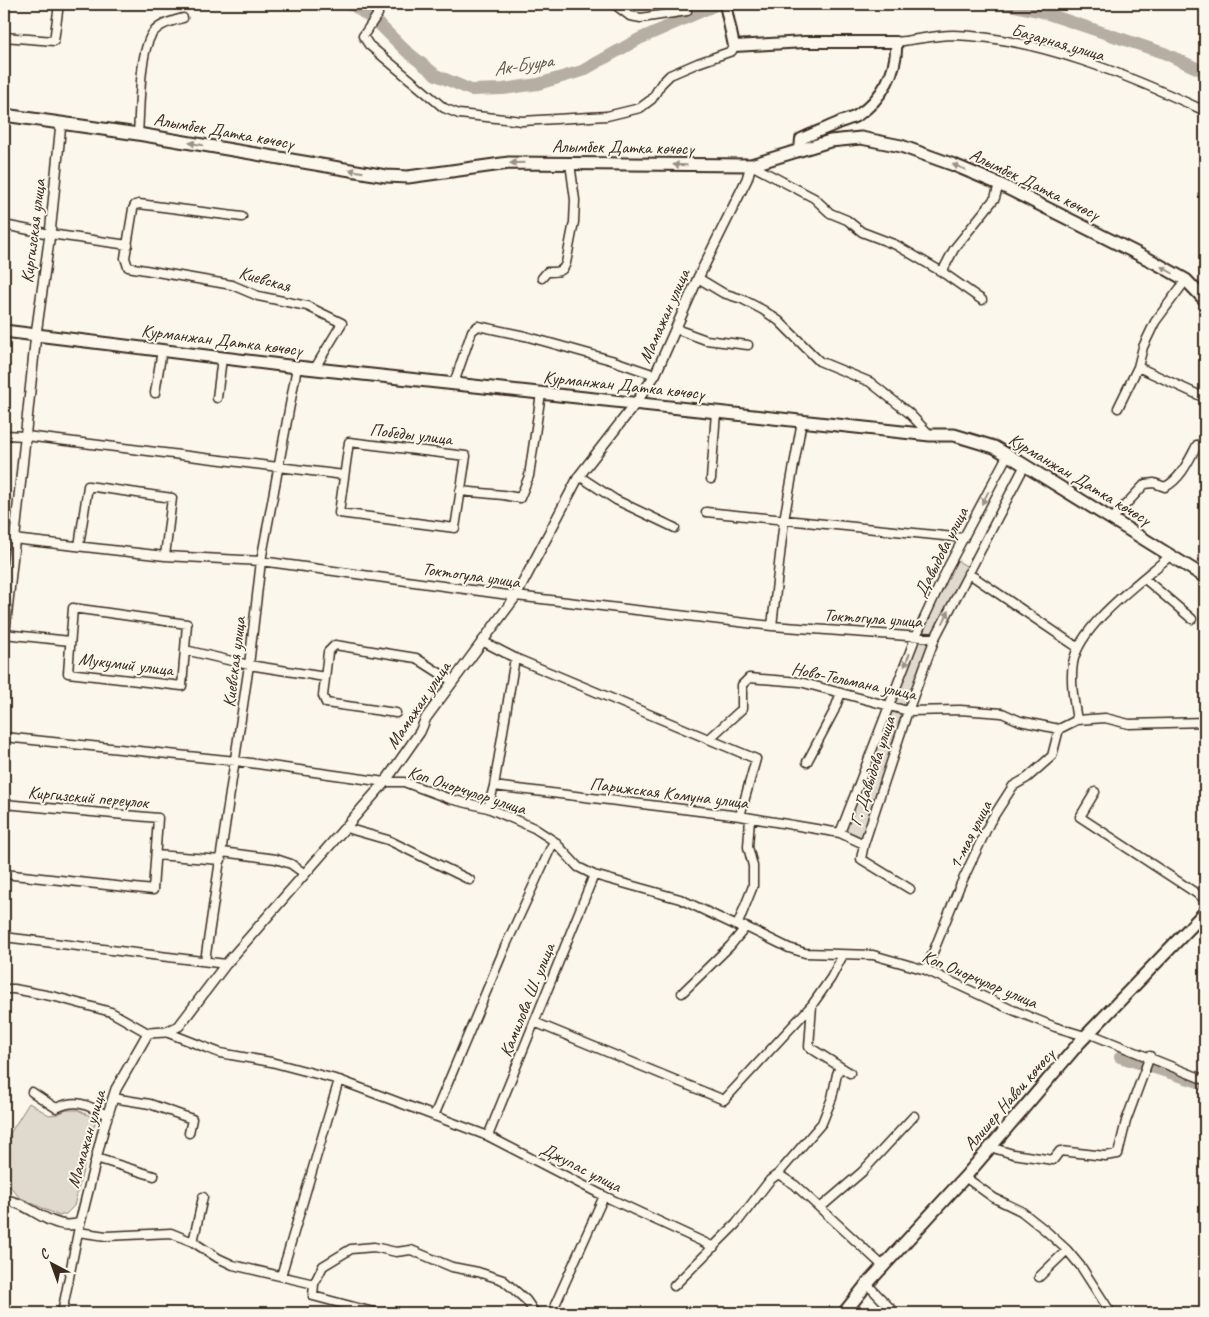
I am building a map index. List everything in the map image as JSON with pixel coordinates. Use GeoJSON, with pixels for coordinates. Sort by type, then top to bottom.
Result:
{"type":"FeatureCollection","features":[{"type":"Feature","properties":{"kind":"main road"},"geometry":{"type":"LineString","coordinates":[[725,4],[734,46],[805,42],[896,42],[897,51],[890,78],[872,102],[858,115],[801,139],[800,150]]}},
{"type":"Feature","properties":{"kind":"main road","name":"Алымбек Датка көчөсү"},"geometry":{"type":"LineString","coordinates":[[4,115],[138,134],[386,176],[408,176],[509,163],[751,165],[848,138],[861,138],[901,146],[999,184],[1186,280],[1205,300]]}},
{"type":"Feature","properties":{"kind":"main road","name":"Курманжан Датка көчөсү"},"geometry":{"type":"LineString","coordinates":[[4,331],[297,367],[541,394],[930,435],[954,435],[994,447],[1008,454],[1205,577]]}},
{"type":"Feature","properties":{"kind":"main road","name":"Алишер Навои көчөсү"},"geometry":{"type":"LineString","coordinates":[[844,1313],[867,1284],[965,1177],[1087,1035],[1200,925],[1205,912]]}},
{"type":"Feature","properties":{"kind":"street"},"geometry":{"type":"LineString","coordinates":[[4,37],[54,41],[59,4]]}},
{"type":"Feature","properties":{"kind":"street"},"geometry":{"type":"LineString","coordinates":[[372,4],[378,14],[363,36],[369,45],[444,108],[459,114],[522,121],[607,116],[640,108],[652,100],[670,75],[732,51],[734,46]]}},
{"type":"Feature","properties":{"kind":"street"},"geometry":{"type":"LineString","coordinates":[[614,4],[630,16],[641,18],[687,11]]}},
{"type":"Feature","properties":{"kind":"street"},"geometry":{"type":"LineString","coordinates":[[138,134],[142,71],[147,45],[152,34],[164,24],[183,18]]}},
{"type":"Feature","properties":{"kind":"street","name":"Базарная улица"},"geometry":{"type":"LineString","coordinates":[[896,42],[952,35],[1011,42],[1062,54],[1128,78],[1205,111]]}},
{"type":"Feature","properties":{"kind":"street","name":"Киргизская улица"},"geometry":{"type":"LineString","coordinates":[[4,636],[36,334],[50,234],[61,123]]}},
{"type":"Feature","properties":{"kind":"street"},"geometry":{"type":"LineString","coordinates":[[542,278],[547,272],[561,271],[566,263],[575,200],[570,163]]}},
{"type":"Feature","properties":{"kind":"street"},"geometry":{"type":"LineString","coordinates":[[751,165],[814,198],[830,213],[847,220],[862,232],[896,245],[942,272],[982,300]]}},
{"type":"Feature","properties":{"kind":"street","name":"Мамажан улица"},"geometry":{"type":"LineString","coordinates":[[166,1032],[179,1026],[226,964],[385,782],[420,732],[426,718],[452,681],[516,596],[579,476],[655,375],[698,278],[747,180],[751,165]]}},
{"type":"Feature","properties":{"kind":"street"},"geometry":{"type":"LineString","coordinates":[[942,272],[954,249],[995,198],[999,184]]}},
{"type":"Feature","properties":{"kind":"street"},"geometry":{"type":"LineString","coordinates":[[4,225],[50,234],[128,245],[135,205],[242,218]]}},
{"type":"Feature","properties":{"kind":"street","name":"Киевская"},"geometry":{"type":"LineString","coordinates":[[128,245],[126,264],[128,267],[232,284],[258,296],[306,306],[342,323],[315,368]]}},
{"type":"Feature","properties":{"kind":"street"},"geometry":{"type":"LineString","coordinates":[[698,278],[722,293],[742,299],[763,310],[779,321],[819,361],[870,382],[909,413],[930,435]]}},
{"type":"Feature","properties":{"kind":"street"},"geometry":{"type":"LineString","coordinates":[[1118,408],[1138,367],[1143,348],[1155,322],[1186,280]]}},
{"type":"Feature","properties":{"kind":"street"},"geometry":{"type":"LineString","coordinates":[[454,383],[472,331],[478,326],[525,336],[611,360],[655,375]]}},
{"type":"Feature","properties":{"kind":"street"},"geometry":{"type":"LineString","coordinates":[[676,329],[706,340],[748,345]]}},
{"type":"Feature","properties":{"kind":"street"},"geometry":{"type":"LineString","coordinates":[[155,393],[162,350]]}},
{"type":"Feature","properties":{"kind":"street"},"geometry":{"type":"LineString","coordinates":[[217,398],[222,358]]}},
{"type":"Feature","properties":{"kind":"street","name":"Киевская улица"},"geometry":{"type":"LineString","coordinates":[[205,961],[236,761],[262,561],[297,367]]}},
{"type":"Feature","properties":{"kind":"street"},"geometry":{"type":"LineString","coordinates":[[1138,367],[1205,398]]}},
{"type":"Feature","properties":{"kind":"street"},"geometry":{"type":"LineString","coordinates":[[460,491],[520,498],[529,476],[541,394]]}},
{"type":"Feature","properties":{"kind":"street"},"geometry":{"type":"LineString","coordinates":[[711,479],[716,412]]}},
{"type":"Feature","properties":{"kind":"street"},"geometry":{"type":"LineString","coordinates":[[772,626],[784,520],[802,421]]}},
{"type":"Feature","properties":{"kind":"street"},"geometry":{"type":"LineString","coordinates":[[4,435],[26,436],[344,475]]}},
{"type":"Feature","properties":{"kind":"street","name":"Победы улица"},"geometry":{"type":"LineString","coordinates":[[349,442],[466,456],[455,528],[339,513],[344,475],[349,442]]}},
{"type":"Feature","properties":{"kind":"street"},"geometry":{"type":"LineString","coordinates":[[1112,519],[1145,484],[1154,483],[1165,487],[1173,483],[1198,445],[1205,448]]}},
{"type":"Feature","properties":{"kind":"street","name":"Давыдова улица"},"geometry":{"type":"LineString","coordinates":[[840,833],[916,636],[1008,454]]}},
{"type":"Feature","properties":{"kind":"street","name":"Г. Давыдова улица"},"geometry":{"type":"LineString","coordinates":[[864,844],[908,711],[935,638],[1025,465]]}},
{"type":"Feature","properties":{"kind":"street"},"geometry":{"type":"LineString","coordinates":[[579,476],[616,500],[675,528]]}},
{"type":"Feature","properties":{"kind":"street"},"geometry":{"type":"LineString","coordinates":[[79,546],[88,486],[172,498],[165,556]]}},
{"type":"Feature","properties":{"kind":"street"},"geometry":{"type":"LineString","coordinates":[[706,512],[964,538]]}},
{"type":"Feature","properties":{"kind":"street","name":"Токтогула улица"},"geometry":{"type":"LineString","coordinates":[[4,538],[165,556],[262,561],[516,596],[772,626],[935,638]]}},
{"type":"Feature","properties":{"kind":"street"},"geometry":{"type":"LineString","coordinates":[[1078,720],[1072,673],[1072,665],[1077,648],[1087,631],[1126,593],[1171,555]]}},
{"type":"Feature","properties":{"kind":"street"},"geometry":{"type":"LineString","coordinates":[[968,573],[1077,648]]}},
{"type":"Feature","properties":{"kind":"street"},"geometry":{"type":"LineString","coordinates":[[1145,578],[1192,618]]}},
{"type":"Feature","properties":{"kind":"street","name":"Мукумий улица"},"geometry":{"type":"LineString","coordinates":[[73,608],[187,624],[185,650],[182,686],[68,673],[73,608]]}},
{"type":"Feature","properties":{"kind":"street","name":"Мукумий улица"},"geometry":{"type":"LineString","coordinates":[[4,636],[70,641]]}},
{"type":"Feature","properties":{"kind":"street"},"geometry":{"type":"LineString","coordinates":[[482,641],[515,658],[756,759],[740,816]]}},
{"type":"Feature","properties":{"kind":"street"},"geometry":{"type":"LineString","coordinates":[[396,713],[326,703],[323,696],[328,652],[335,645],[416,658],[452,681]]}},
{"type":"Feature","properties":{"kind":"street"},"geometry":{"type":"LineString","coordinates":[[185,650],[249,664],[325,677]]}},
{"type":"Feature","properties":{"kind":"street"},"geometry":{"type":"LineString","coordinates":[[488,808],[494,786],[515,658]]}},
{"type":"Feature","properties":{"kind":"street","name":"Ново-Тельмана улица"},"geometry":{"type":"LineString","coordinates":[[708,740],[742,709],[742,685],[749,678],[800,682],[908,711],[960,710],[1002,713],[1020,721],[1059,729]]}},
{"type":"Feature","properties":{"kind":"street"},"geometry":{"type":"LineString","coordinates":[[807,762],[834,711],[841,693]]}},
{"type":"Feature","properties":{"kind":"street"},"geometry":{"type":"LineString","coordinates":[[1059,729],[1078,720],[1105,718],[1129,724],[1205,722]]}},
{"type":"Feature","properties":{"kind":"street","name":"1-мая улица"},"geometry":{"type":"LineString","coordinates":[[926,970],[959,888],[990,822],[1013,786],[1028,778],[1052,756],[1059,729]]}},
{"type":"Feature","properties":{"kind":"street","name":"Коп Онорчулор улица"},"geometry":{"type":"LineString","coordinates":[[4,737],[236,761],[385,782],[404,782],[450,799],[488,808],[534,828],[554,841],[578,867],[594,875],[680,899],[789,948],[805,953],[873,955],[926,970],[1055,1028],[1087,1035],[1150,1056],[1205,1080]]}},
{"type":"Feature","properties":{"kind":"street","name":"Парижская Комуна улица"},"geometry":{"type":"LineString","coordinates":[[494,786],[740,816],[840,833],[864,844]]}},
{"type":"Feature","properties":{"kind":"street"},"geometry":{"type":"LineString","coordinates":[[1095,792],[1080,817],[1205,899]]}},
{"type":"Feature","properties":{"kind":"street","name":"Киргизский переулок"},"geometry":{"type":"LineString","coordinates":[[4,804],[158,818],[153,890],[4,874]]}},
{"type":"Feature","properties":{"kind":"street"},"geometry":{"type":"LineString","coordinates":[[737,926],[753,886],[753,866],[748,847],[750,818]]}},
{"type":"Feature","properties":{"kind":"street"},"geometry":{"type":"LineString","coordinates":[[346,828],[388,840],[470,880]]}},
{"type":"Feature","properties":{"kind":"street"},"geometry":{"type":"LineString","coordinates":[[434,1116],[505,947],[554,841]]}},
{"type":"Feature","properties":{"kind":"street"},"geometry":{"type":"LineString","coordinates":[[864,844],[861,860],[910,889]]}},
{"type":"Feature","properties":{"kind":"street"},"geometry":{"type":"LineString","coordinates":[[222,852],[276,859],[290,864],[305,874]]}},
{"type":"Feature","properties":{"kind":"street"},"geometry":{"type":"LineString","coordinates":[[156,855],[221,860]]}},
{"type":"Feature","properties":{"kind":"street","name":"Камилова Ш. улица"},"geometry":{"type":"LineString","coordinates":[[488,1136],[594,875]]}},
{"type":"Feature","properties":{"kind":"street"},"geometry":{"type":"LineString","coordinates":[[682,993],[746,928]]}},
{"type":"Feature","properties":{"kind":"street"},"geometry":{"type":"LineString","coordinates":[[4,937],[226,964]]}},
{"type":"Feature","properties":{"kind":"street"},"geometry":{"type":"LineString","coordinates":[[534,1022],[724,1100],[812,1005],[831,978],[843,955]]}},
{"type":"Feature","properties":{"kind":"street"},"geometry":{"type":"LineString","coordinates":[[4,989],[14,989],[56,998],[111,1012],[148,1033],[166,1032]]}},
{"type":"Feature","properties":{"kind":"street"},"geometry":{"type":"LineString","coordinates":[[812,1005],[809,1047],[850,1074]]}},
{"type":"Feature","properties":{"kind":"street","name":"Джупас улица"},"geometry":{"type":"LineString","coordinates":[[166,1032],[220,1053],[271,1062],[339,1080],[488,1136],[604,1196],[714,1247]]}},
{"type":"Feature","properties":{"kind":"street","name":"Мамажан улица"},"geometry":{"type":"LineString","coordinates":[[79,1227],[107,1115],[116,1089],[148,1033]]}},
{"type":"Feature","properties":{"kind":"street"},"geometry":{"type":"LineString","coordinates":[[990,1147],[1013,1154],[1053,1160],[1060,1151],[1106,1156],[1118,1154],[1126,1121],[1150,1056]]}},
{"type":"Feature","properties":{"kind":"street"},"geometry":{"type":"LineString","coordinates":[[674,1286],[736,1224],[770,1180],[778,1174],[822,1123],[832,1098],[836,1074],[840,1067]]}},
{"type":"Feature","properties":{"kind":"street"},"geometry":{"type":"LineString","coordinates":[[281,1276],[339,1080]]}},
{"type":"Feature","properties":{"kind":"street"},"geometry":{"type":"LineString","coordinates":[[32,1092],[56,1108],[69,1102],[82,1104],[107,1115]]}},
{"type":"Feature","properties":{"kind":"street"},"geometry":{"type":"LineString","coordinates":[[113,1098],[150,1104],[192,1118],[189,1133]]}},
{"type":"Feature","properties":{"kind":"street"},"geometry":{"type":"LineString","coordinates":[[820,1208],[862,1172],[914,1116]]}},
{"type":"Feature","properties":{"kind":"street"},"geometry":{"type":"LineString","coordinates":[[96,1158],[154,1176]]}},
{"type":"Feature","properties":{"kind":"street"},"geometry":{"type":"LineString","coordinates":[[778,1174],[795,1185],[883,1266]]}},
{"type":"Feature","properties":{"kind":"street"},"geometry":{"type":"LineString","coordinates":[[965,1177],[994,1198],[1021,1211],[1067,1250],[1082,1268],[1112,1313]]}},
{"type":"Feature","properties":{"kind":"street"},"geometry":{"type":"LineString","coordinates":[[555,1305],[604,1196]]}},
{"type":"Feature","properties":{"kind":"street"},"geometry":{"type":"LineString","coordinates":[[193,1242],[203,1197]]}},
{"type":"Feature","properties":{"kind":"street"},"geometry":{"type":"LineString","coordinates":[[4,1200],[14,1200],[56,1222],[106,1236],[171,1233],[193,1242],[218,1258],[234,1265],[314,1284]]}},
{"type":"Feature","properties":{"kind":"street"},"geometry":{"type":"LineString","coordinates":[[62,1313],[79,1227]]}},
{"type":"Feature","properties":{"kind":"street"},"geometry":{"type":"LineString","coordinates":[[377,1313],[313,1296],[314,1284],[323,1266],[351,1249],[374,1247],[396,1252],[411,1250],[452,1267],[478,1272],[502,1280],[526,1300],[535,1313]]}},
{"type":"Feature","properties":{"kind":"street"},"geometry":{"type":"LineString","coordinates":[[1039,1276],[1067,1250]]}},
{"type":"Feature","properties":{"kind":"street"},"geometry":{"type":"LineString","coordinates":[[867,1284],[895,1313]]}},
{"type":"Feature","properties":{"kind":"shaded area"},"geometry":{"type":"Polygon","coordinates":[[[956,560],[968,567],[935,633],[922,632],[956,560]]]}},
{"type":"Feature","properties":{"kind":"shaded area"},"geometry":{"type":"Polygon","coordinates":[[[917,640],[929,644],[906,708],[892,703],[917,640]]]}},
{"type":"Feature","properties":{"kind":"shaded area"},"geometry":{"type":"Polygon","coordinates":[[[891,711],[903,716],[862,837],[846,830],[891,711]]]}},
{"type":"Feature","properties":{"kind":"shaded area"},"geometry":{"type":"Polygon","coordinates":[[[29,1103],[49,1115],[58,1114],[66,1110],[78,1110],[96,1119],[74,1206],[66,1214],[59,1216],[19,1197],[4,1179],[4,1143],[29,1103]]]}},
{"type":"Feature","properties":{"kind":"waterway","name":"Ак-Буура"},"geometry":{"type":"LineString","coordinates":[[346,4],[354,6],[380,25],[405,50],[436,75],[471,90],[503,89],[538,84],[582,71],[639,39],[718,4]]}},
{"type":"Feature","properties":{"kind":"waterway","name":"Ак-Буура"},"geometry":{"type":"LineString","coordinates":[[1005,4],[1042,12],[1164,53],[1205,72]]}},
{"type":"Feature","properties":{"kind":"waterway"},"geometry":{"type":"LineString","coordinates":[[1120,1057],[1205,1084]]}}]}
